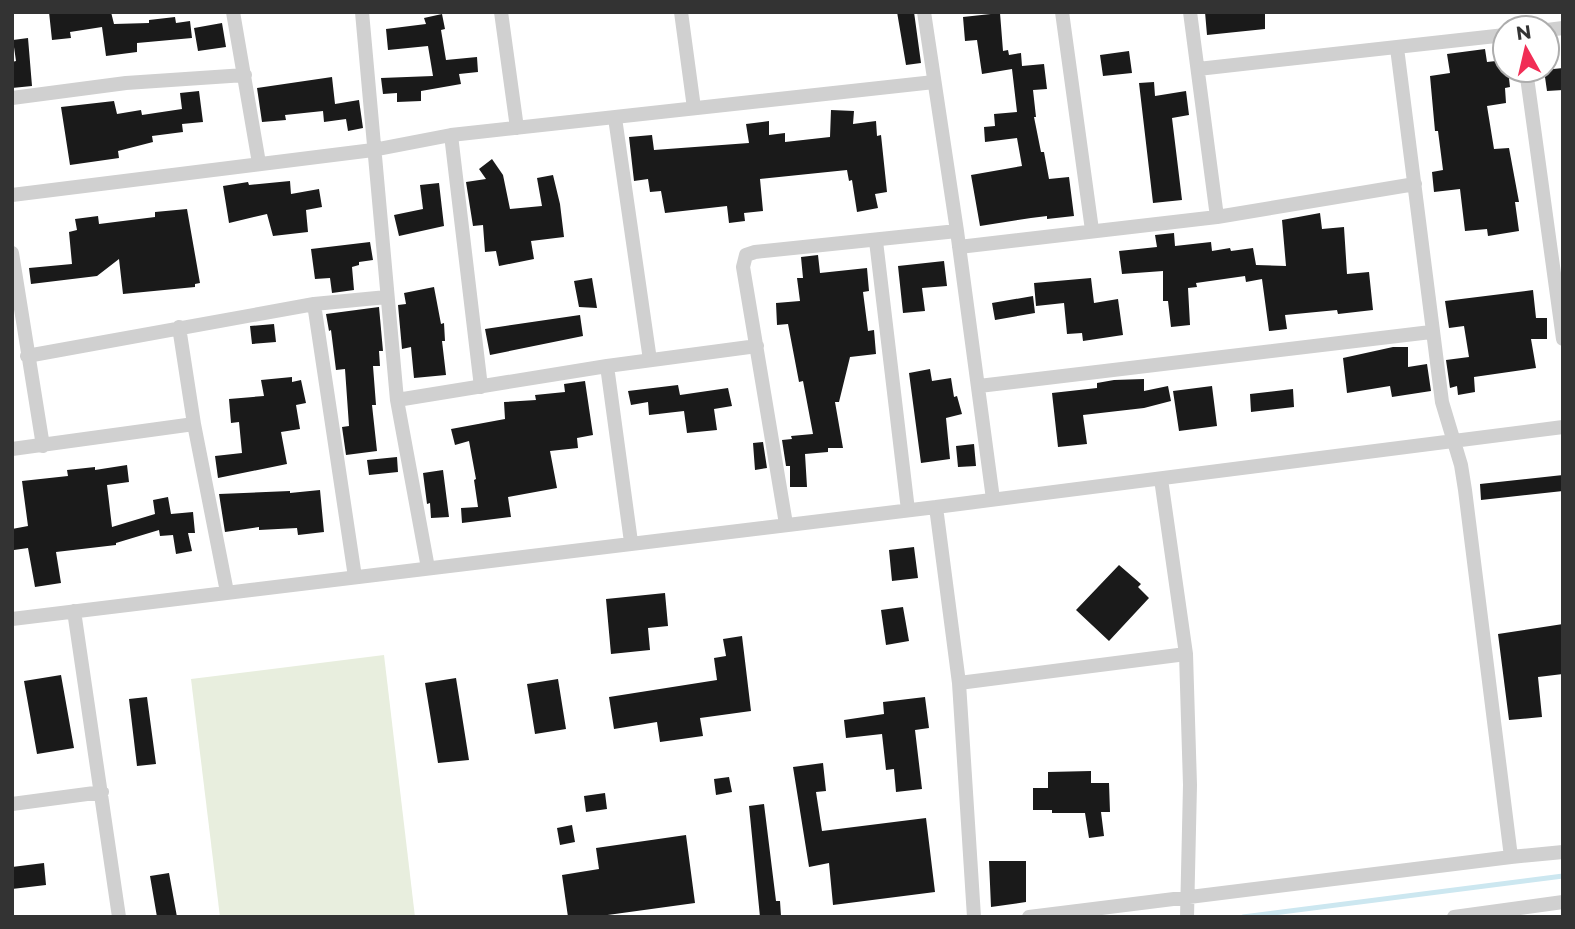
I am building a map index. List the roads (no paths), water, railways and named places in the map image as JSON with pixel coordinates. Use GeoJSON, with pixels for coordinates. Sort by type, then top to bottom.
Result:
{"type":"FeatureCollection","features":[{"type":"Feature","properties":{"kind":"street"},"geometry":{"type":"LineString","coordinates":[[233,12],[259,163]]}},
{"type":"Feature","properties":{"kind":"street"},"geometry":{"type":"LineString","coordinates":[[362,12],[397,400],[428,568]]}},
{"type":"Feature","properties":{"kind":"street"},"geometry":{"type":"LineString","coordinates":[[501,12],[517,128]]}},
{"type":"Feature","properties":{"kind":"street"},"geometry":{"type":"LineString","coordinates":[[681,12],[694,108]]}},
{"type":"Feature","properties":{"kind":"street"},"geometry":{"type":"LineString","coordinates":[[924,12],[993,499]]}},
{"type":"Feature","properties":{"kind":"street"},"geometry":{"type":"LineString","coordinates":[[1062,12],[1092,230]]}},
{"type":"Feature","properties":{"kind":"street"},"geometry":{"type":"LineString","coordinates":[[1190,12],[1217,217]]}},
{"type":"Feature","properties":{"kind":"street"},"geometry":{"type":"LineString","coordinates":[[1198,69],[1491,37]]}},
{"type":"Feature","properties":{"kind":"street"},"geometry":{"type":"LineString","coordinates":[[1397,48],[1431,332],[1442,402],[1455,442],[1465,490],[1511,857]]}},
{"type":"Feature","properties":{"kind":"street"},"geometry":{"type":"LineString","coordinates":[[12,97],[126,83],[245,75]]}},
{"type":"Feature","properties":{"kind":"street"},"geometry":{"type":"LineString","coordinates":[[12,195],[373,150],[451,135],[934,82]]}},
{"type":"Feature","properties":{"kind":"street"},"geometry":{"type":"LineString","coordinates":[[1528,84],[1563,339]]}},
{"type":"Feature","properties":{"kind":"street"},"geometry":{"type":"LineString","coordinates":[[615,118],[650,360]]}},
{"type":"Feature","properties":{"kind":"street"},"geometry":{"type":"LineString","coordinates":[[451,135],[481,387]]}},
{"type":"Feature","properties":{"kind":"street"},"geometry":{"type":"LineString","coordinates":[[959,247],[1217,217],[1415,184]]}},
{"type":"Feature","properties":{"kind":"street"},"geometry":{"type":"LineString","coordinates":[[786,524],[743,267],[746,255],[957,231]]}},
{"type":"Feature","properties":{"kind":"street"},"geometry":{"type":"LineString","coordinates":[[876,241],[908,510]]}},
{"type":"Feature","properties":{"kind":"street"},"geometry":{"type":"LineString","coordinates":[[12,253],[43,446]]}},
{"type":"Feature","properties":{"kind":"street"},"geometry":{"type":"LineString","coordinates":[[27,356],[314,304],[387,297]]}},
{"type":"Feature","properties":{"kind":"street"},"geometry":{"type":"LineString","coordinates":[[314,304],[355,577]]}},
{"type":"Feature","properties":{"kind":"street"},"geometry":{"type":"LineString","coordinates":[[179,327],[194,424],[227,592]]}},
{"type":"Feature","properties":{"kind":"street"},"geometry":{"type":"LineString","coordinates":[[979,386],[1431,332]]}},
{"type":"Feature","properties":{"kind":"street"},"geometry":{"type":"LineString","coordinates":[[397,400],[607,366],[757,346]]}},
{"type":"Feature","properties":{"kind":"street"},"geometry":{"type":"LineString","coordinates":[[607,366],[631,542]]}},
{"type":"Feature","properties":{"kind":"street"},"geometry":{"type":"LineString","coordinates":[[12,449],[194,424]]}},
{"type":"Feature","properties":{"kind":"street"},"geometry":{"type":"LineString","coordinates":[[12,619],[936,507],[1563,427]]}},
{"type":"Feature","properties":{"kind":"street"},"geometry":{"type":"LineString","coordinates":[[1161,479],[1185,654],[1190,785],[1187,917]]}},
{"type":"Feature","properties":{"kind":"street"},"geometry":{"type":"LineString","coordinates":[[936,507],[959,683],[974,917]]}},
{"type":"Feature","properties":{"kind":"street"},"geometry":{"type":"LineString","coordinates":[[74,611],[119,917]]}},
{"type":"Feature","properties":{"kind":"street"},"geometry":{"type":"LineString","coordinates":[[959,683],[1185,654]]}},
{"type":"Feature","properties":{"kind":"street"},"geometry":{"type":"LineString","coordinates":[[12,804],[102,792]]}},
{"type":"Feature","properties":{"kind":"street"},"geometry":{"type":"LineString","coordinates":[[1029,917],[1563,852]]}},
{"type":"Feature","properties":{"kind":"street"},"geometry":{"type":"LineString","coordinates":[[1454,917],[1563,902]]}},
{"type":"Feature","properties":{"kind":"waterway"},"geometry":{"type":"LineString","coordinates":[[1243,917],[1563,876]]}}]}
